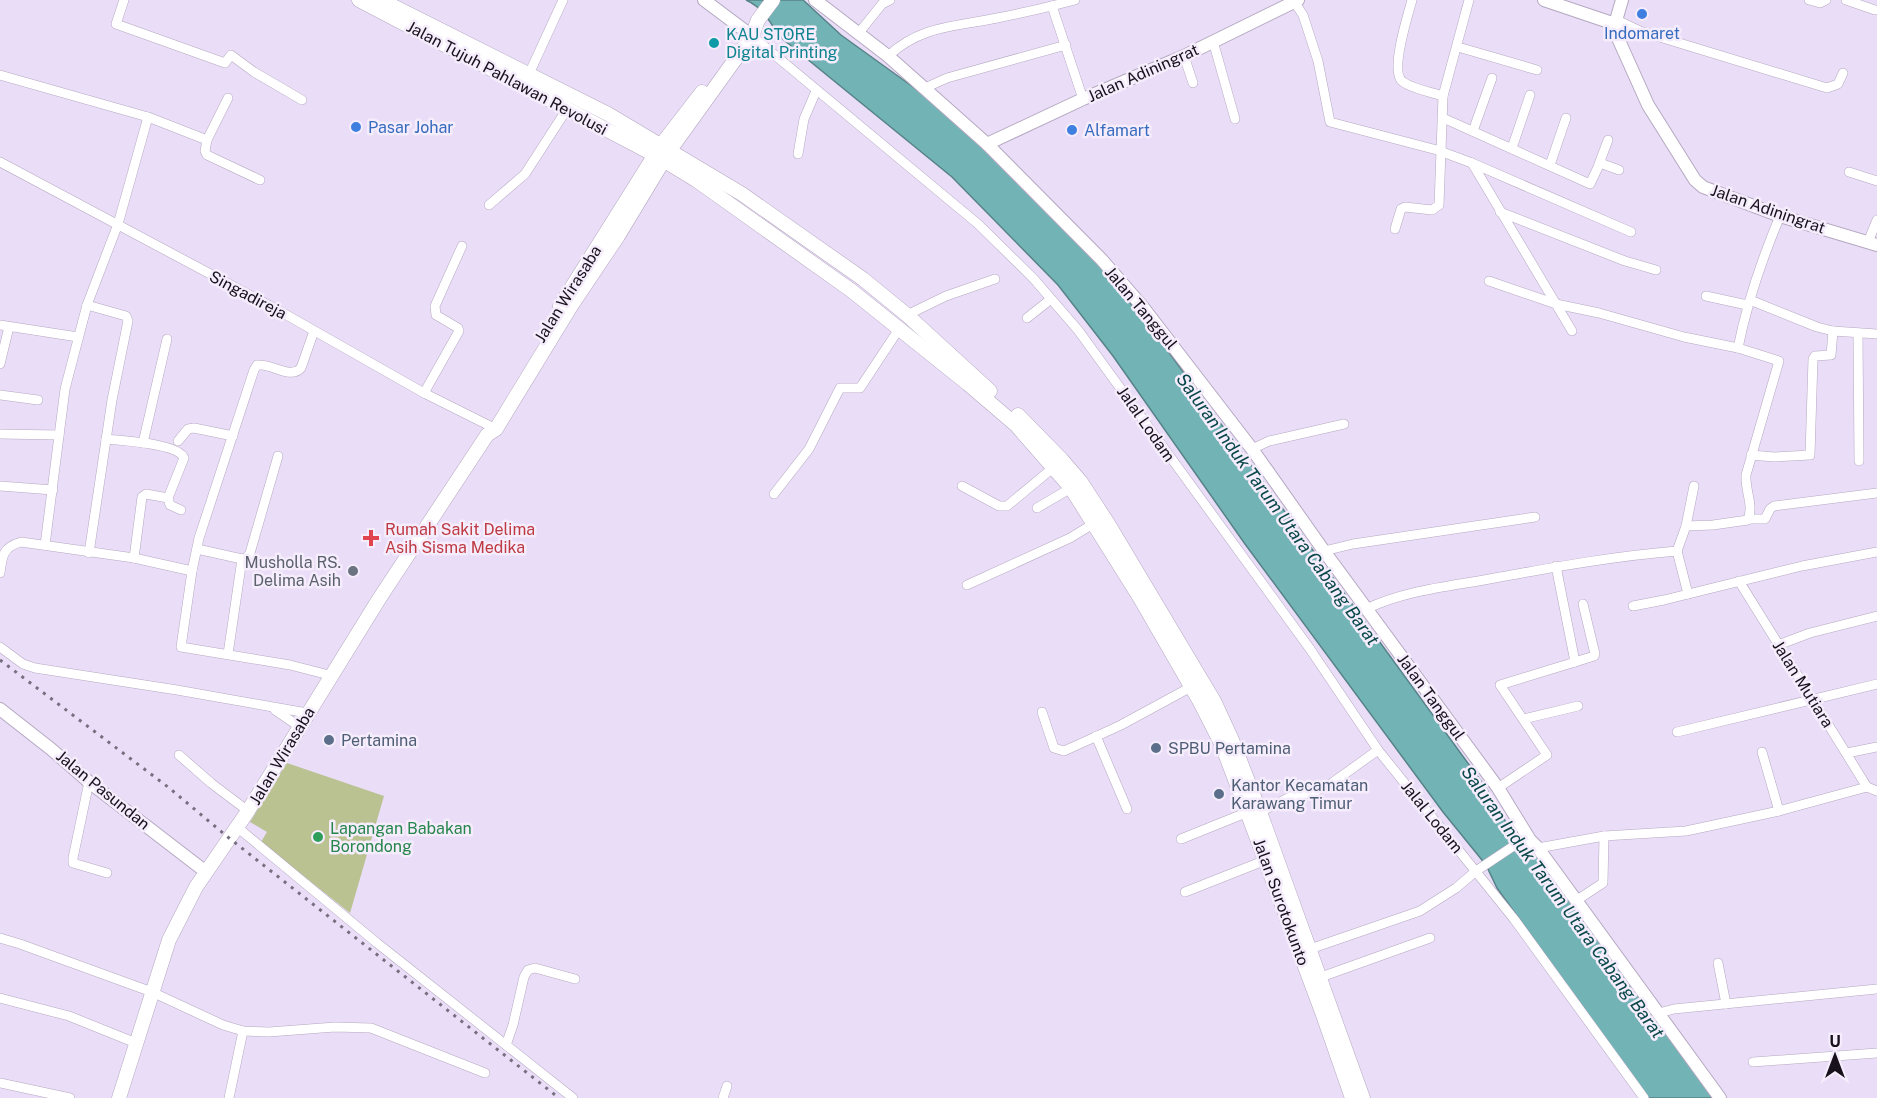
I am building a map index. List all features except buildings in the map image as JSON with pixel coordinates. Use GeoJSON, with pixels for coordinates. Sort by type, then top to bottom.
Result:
{"type":"FeatureCollection","features":[{"type":"Feature","properties":{"kind":"main road","name":"Jalan Tujuh Pahlawan Revolusi"},"geometry":{"type":"LineString","coordinates":[[359,0],[567,109],[663,153]]}},
{"type":"Feature","properties":{"kind":"main road","name":"Jalan Tujuh Pahlawan Revolusi"},"geometry":{"type":"LineString","coordinates":[[381,0],[608,114],[663,153]]}},
{"type":"Feature","properties":{"kind":"main road","name":"Jalan Wirasaba"},"geometry":{"type":"LineString","coordinates":[[119,1098],[169,940],[206,872],[248,811],[383,592],[618,236],[663,153],[710,82],[774,0]]}},
{"type":"Feature","properties":{"kind":"main road","name":"Jalan Surotokunto"},"geometry":{"type":"LineString","coordinates":[[663,153],[750,200],[863,279],[907,315],[1021,418],[1062,460],[1081,482],[1109,525],[1172,641],[1191,687],[1254,812]]}},
{"type":"Feature","properties":{"kind":"main road","name":"Jalan Surotokunto"},"geometry":{"type":"LineString","coordinates":[[663,153],[696,180],[852,291],[1016,425],[1071,488],[1093,524],[1214,701],[1232,741],[1261,832],[1321,977],[1363,1098]]}},
{"type":"Feature","properties":{"kind":"main road","name":"Jalan Surotokunto"},"geometry":{"type":"LineString","coordinates":[[1261,832],[1266,860],[1352,1098]]}},
{"type":"Feature","properties":{"kind":"street"},"geometry":{"type":"LineString","coordinates":[[124,0],[116,24],[225,63],[231,55],[254,72],[302,100]]}},
{"type":"Feature","properties":{"kind":"street"},"geometry":{"type":"LineString","coordinates":[[529,74],[563,0]]}},
{"type":"Feature","properties":{"kind":"street"},"geometry":{"type":"LineString","coordinates":[[704,0],[748,34]]}},
{"type":"Feature","properties":{"kind":"street","name":"Jalan Tanggul"},"geometry":{"type":"LineString","coordinates":[[815,0],[888,56],[987,144],[1102,260],[1142,306],[1252,449],[1323,551],[1498,788],[1529,843],[1576,900],[1720,1098]]}},
{"type":"Feature","properties":{"kind":"street"},"geometry":{"type":"LineString","coordinates":[[858,34],[882,4],[890,0]]}},
{"type":"Feature","properties":{"kind":"street"},"geometry":{"type":"LineString","coordinates":[[888,56],[915,37],[943,26],[994,19],[1075,0]]}},
{"type":"Feature","properties":{"kind":"street"},"geometry":{"type":"LineString","coordinates":[[1412,0],[1398,60],[1398,75],[1403,83],[1443,96]]}},
{"type":"Feature","properties":{"kind":"street"},"geometry":{"type":"LineString","coordinates":[[1395,229],[1398,211],[1401,209],[1405,207],[1432,210],[1437,207],[1442,152],[1443,96],[1469,0]]}},
{"type":"Feature","properties":{"kind":"street"},"geometry":{"type":"LineString","coordinates":[[1544,0],[1827,88],[1838,84],[1844,73]]}},
{"type":"Feature","properties":{"kind":"street"},"geometry":{"type":"LineString","coordinates":[[1616,22],[1622,0]]}},
{"type":"Feature","properties":{"kind":"street"},"geometry":{"type":"LineString","coordinates":[[1809,0],[1820,3],[1826,0]]}},
{"type":"Feature","properties":{"kind":"street"},"geometry":{"type":"LineString","coordinates":[[1846,0],[1875,10]]}},
{"type":"Feature","properties":{"kind":"street"},"geometry":{"type":"LineString","coordinates":[[1295,1],[1303,15],[1318,61],[1330,122],[1442,152],[1631,232]]}},
{"type":"Feature","properties":{"kind":"street","name":"Jalan Adiningrat"},"geometry":{"type":"LineString","coordinates":[[987,144],[1083,99],[1184,56],[1295,1]]}},
{"type":"Feature","properties":{"kind":"street"},"geometry":{"type":"LineString","coordinates":[[1052,6],[1083,99]]}},
{"type":"Feature","properties":{"kind":"street","name":"Jalan Adiningrat"},"geometry":{"type":"LineString","coordinates":[[1616,22],[1617,36],[1648,105],[1695,180],[1711,191],[1780,216],[1873,244]]}},
{"type":"Feature","properties":{"kind":"street","name":"Jalal Lodam"},"geometry":{"type":"LineString","coordinates":[[748,34],[940,190],[978,224],[1033,278],[1078,330],[1310,649],[1378,750],[1514,919],[1644,1098]]}},
{"type":"Feature","properties":{"kind":"street"},"geometry":{"type":"LineString","coordinates":[[1213,41],[1235,119]]}},
{"type":"Feature","properties":{"kind":"street"},"geometry":{"type":"LineString","coordinates":[[925,88],[947,78],[1066,45]]}},
{"type":"Feature","properties":{"kind":"street"},"geometry":{"type":"LineString","coordinates":[[1458,46],[1537,70]]}},
{"type":"Feature","properties":{"kind":"street"},"geometry":{"type":"LineString","coordinates":[[1184,56],[1193,83]]}},
{"type":"Feature","properties":{"kind":"street"},"geometry":{"type":"LineString","coordinates":[[0,75],[148,117],[207,140]]}},
{"type":"Feature","properties":{"kind":"street"},"geometry":{"type":"LineString","coordinates":[[1473,131],[1492,78]]}},
{"type":"Feature","properties":{"kind":"street"},"geometry":{"type":"LineString","coordinates":[[798,154],[804,119],[816,91]]}},
{"type":"Feature","properties":{"kind":"street"},"geometry":{"type":"LineString","coordinates":[[1512,148],[1530,95]]}},
{"type":"Feature","properties":{"kind":"street"},"geometry":{"type":"LineString","coordinates":[[228,98],[204,147],[207,155],[260,180]]}},
{"type":"Feature","properties":{"kind":"street"},"geometry":{"type":"LineString","coordinates":[[489,206],[525,174],[567,109]]}},
{"type":"Feature","properties":{"kind":"street"},"geometry":{"type":"LineString","coordinates":[[45,545],[65,389],[87,305],[118,224],[148,117]]}},
{"type":"Feature","properties":{"kind":"street"},"geometry":{"type":"LineString","coordinates":[[1443,118],[1590,184],[1608,140]]}},
{"type":"Feature","properties":{"kind":"street"},"geometry":{"type":"LineString","coordinates":[[1550,165],[1566,118]]}},
{"type":"Feature","properties":{"kind":"street","name":"Singadireja"},"geometry":{"type":"LineString","coordinates":[[0,162],[118,224],[491,430]]}},
{"type":"Feature","properties":{"kind":"street"},"geometry":{"type":"LineString","coordinates":[[1599,164],[1603,163],[1619,170]]}},
{"type":"Feature","properties":{"kind":"street"},"geometry":{"type":"LineString","coordinates":[[1472,164],[1572,331]]}},
{"type":"Feature","properties":{"kind":"street"},"geometry":{"type":"LineString","coordinates":[[1849,172],[1877,181]]}},
{"type":"Feature","properties":{"kind":"street"},"geometry":{"type":"LineString","coordinates":[[1500,212],[1601,252],[1656,270]]}},
{"type":"Feature","properties":{"kind":"street"},"geometry":{"type":"LineString","coordinates":[[1738,348],[1749,302],[1780,216]]}},
{"type":"Feature","properties":{"kind":"street"},"geometry":{"type":"LineString","coordinates":[[1873,244],[1877,220]]}},
{"type":"Feature","properties":{"kind":"street"},"geometry":{"type":"LineString","coordinates":[[424,393],[459,332],[458,328],[436,315],[435,306],[462,246]]}},
{"type":"Feature","properties":{"kind":"street"},"geometry":{"type":"LineString","coordinates":[[907,315],[946,296],[995,279]]}},
{"type":"Feature","properties":{"kind":"street"},"geometry":{"type":"LineString","coordinates":[[1489,281],[1556,304],[1599,313],[1684,337],[1738,348],[1779,362],[1751,455],[1746,484],[1750,501],[1749,519]]}},
{"type":"Feature","properties":{"kind":"street"},"geometry":{"type":"LineString","coordinates":[[1706,296],[1749,302],[1833,331],[1877,334]]}},
{"type":"Feature","properties":{"kind":"street"},"geometry":{"type":"LineString","coordinates":[[1027,318],[1051,299]]}},
{"type":"Feature","properties":{"kind":"street"},"geometry":{"type":"LineString","coordinates":[[87,305],[126,316],[128,321],[112,400],[89,553]]}},
{"type":"Feature","properties":{"kind":"street"},"geometry":{"type":"LineString","coordinates":[[0,364],[5,326],[78,337]]}},
{"type":"Feature","properties":{"kind":"street"},"geometry":{"type":"LineString","coordinates":[[774,494],[809,449],[840,388],[860,388],[898,329]]}},
{"type":"Feature","properties":{"kind":"street"},"geometry":{"type":"LineString","coordinates":[[314,331],[301,368],[297,372],[292,374],[265,364],[257,365],[254,370],[197,549],[181,647],[290,665],[333,676]]}},
{"type":"Feature","properties":{"kind":"street"},"geometry":{"type":"LineString","coordinates":[[1751,455],[1774,457],[1810,455],[1813,359],[1815,356],[1831,355],[1833,331]]}},
{"type":"Feature","properties":{"kind":"street"},"geometry":{"type":"LineString","coordinates":[[1858,333],[1859,460]]}},
{"type":"Feature","properties":{"kind":"street"},"geometry":{"type":"LineString","coordinates":[[143,443],[166,339]]}},
{"type":"Feature","properties":{"kind":"street"},"geometry":{"type":"LineString","coordinates":[[0,395],[38,400]]}},
{"type":"Feature","properties":{"kind":"street"},"geometry":{"type":"LineString","coordinates":[[1252,449],[1269,441],[1308,430],[1344,424]]}},
{"type":"Feature","properties":{"kind":"street"},"geometry":{"type":"LineString","coordinates":[[178,441],[188,429],[194,428],[233,436]]}},
{"type":"Feature","properties":{"kind":"street"},"geometry":{"type":"LineString","coordinates":[[0,434],[59,435]]}},
{"type":"Feature","properties":{"kind":"street"},"geometry":{"type":"LineString","coordinates":[[106,439],[143,443],[182,452],[184,458],[168,498],[170,505],[181,510]]}},
{"type":"Feature","properties":{"kind":"street"},"geometry":{"type":"LineString","coordinates":[[197,549],[246,558],[250,553],[279,456]]}},
{"type":"Feature","properties":{"kind":"street"},"geometry":{"type":"LineString","coordinates":[[962,486],[999,506],[1007,506],[1054,467]]}},
{"type":"Feature","properties":{"kind":"street"},"geometry":{"type":"LineString","coordinates":[[0,486],[53,490]]}},
{"type":"Feature","properties":{"kind":"street"},"geometry":{"type":"LineString","coordinates":[[1688,594],[1677,551],[1686,526],[1694,486]]}},
{"type":"Feature","properties":{"kind":"street"},"geometry":{"type":"LineString","coordinates":[[1037,508],[1071,488]]}},
{"type":"Feature","properties":{"kind":"street"},"geometry":{"type":"LineString","coordinates":[[1686,526],[1765,519],[1774,506],[1877,493]]}},
{"type":"Feature","properties":{"kind":"street"},"geometry":{"type":"LineString","coordinates":[[134,558],[142,497],[146,494],[168,498]]}},
{"type":"Feature","properties":{"kind":"street"},"geometry":{"type":"LineString","coordinates":[[1323,551],[1353,544],[1535,517]]}},
{"type":"Feature","properties":{"kind":"street"},"geometry":{"type":"LineString","coordinates":[[967,585],[1070,538],[1093,524]]}},
{"type":"Feature","properties":{"kind":"street"},"geometry":{"type":"LineString","coordinates":[[0,573],[5,549],[21,542],[134,558],[192,571]]}},
{"type":"Feature","properties":{"kind":"street"},"geometry":{"type":"LineString","coordinates":[[1366,609],[1393,597],[1418,591],[1556,566],[1677,551]]}},
{"type":"Feature","properties":{"kind":"street"},"geometry":{"type":"LineString","coordinates":[[1633,606],[1833,559],[1877,552]]}},
{"type":"Feature","properties":{"kind":"street"},"geometry":{"type":"LineString","coordinates":[[228,654],[242,559]]}},
{"type":"Feature","properties":{"kind":"street"},"geometry":{"type":"LineString","coordinates":[[1556,566],[1575,662]]}},
{"type":"Feature","properties":{"kind":"street","name":"Jalan Mutiara"},"geometry":{"type":"LineString","coordinates":[[1739,581],[1812,700],[1873,788]]}},
{"type":"Feature","properties":{"kind":"street"},"geometry":{"type":"LineString","coordinates":[[1498,788],[1547,755],[1500,685],[1594,656],[1583,604]]}},
{"type":"Feature","properties":{"kind":"street"},"geometry":{"type":"LineString","coordinates":[[1778,645],[1810,633],[1877,616]]}},
{"type":"Feature","properties":{"kind":"street"},"geometry":{"type":"LineString","coordinates":[[0,647],[23,664],[35,668],[307,713]]}},
{"type":"Feature","properties":{"kind":"street"},"geometry":{"type":"LineString","coordinates":[[1677,732],[1877,684]]}},
{"type":"Feature","properties":{"kind":"street"},"geometry":{"type":"LineString","coordinates":[[1042,712],[1050,741],[1056,750],[1064,751],[1121,725],[1191,687]]}},
{"type":"Feature","properties":{"kind":"street"},"geometry":{"type":"LineString","coordinates":[[1523,719],[1578,706]]}},
{"type":"Feature","properties":{"kind":"street"},"geometry":{"type":"LineString","coordinates":[[271,707],[300,727]]}},
{"type":"Feature","properties":{"kind":"street","name":"Jalan Pasundan"},"geometry":{"type":"LineString","coordinates":[[0,709],[89,782],[206,872]]}},
{"type":"Feature","properties":{"kind":"street"},"geometry":{"type":"LineString","coordinates":[[1096,736],[1126,809]]}},
{"type":"Feature","properties":{"kind":"street"},"geometry":{"type":"LineString","coordinates":[[1847,753],[1877,747]]}},
{"type":"Feature","properties":{"kind":"street"},"geometry":{"type":"LineString","coordinates":[[1180,839],[1290,797],[1314,792],[1332,783],[1378,750]]}},
{"type":"Feature","properties":{"kind":"street"},"geometry":{"type":"LineString","coordinates":[[1762,752],[1779,811]]}},
{"type":"Feature","properties":{"kind":"street"},"geometry":{"type":"LineString","coordinates":[[179,755],[248,811]]}},
{"type":"Feature","properties":{"kind":"street"},"geometry":{"type":"LineString","coordinates":[[89,782],[73,864],[107,873]]}},
{"type":"Feature","properties":{"kind":"street"},"geometry":{"type":"LineString","coordinates":[[1310,949],[1420,911],[1456,888],[1476,871],[1529,843],[1686,831],[1873,788]]}},
{"type":"Feature","properties":{"kind":"street"},"geometry":{"type":"LineString","coordinates":[[237,827],[573,1098]]}},
{"type":"Feature","properties":{"kind":"street"},"geometry":{"type":"LineString","coordinates":[[1576,900],[1599,887],[1603,882],[1604,836]]}},
{"type":"Feature","properties":{"kind":"street"},"geometry":{"type":"LineString","coordinates":[[1185,892],[1266,860]]}},
{"type":"Feature","properties":{"kind":"street"},"geometry":{"type":"LineString","coordinates":[[0,938],[152,992],[223,1025],[243,1031],[269,1032],[335,1027],[370,1028],[485,1073]]}},
{"type":"Feature","properties":{"kind":"street"},"geometry":{"type":"LineString","coordinates":[[1321,977],[1430,938]]}},
{"type":"Feature","properties":{"kind":"street"},"geometry":{"type":"LineString","coordinates":[[1718,963],[1726,1004]]}},
{"type":"Feature","properties":{"kind":"street"},"geometry":{"type":"LineString","coordinates":[[506,1045],[524,977],[528,970],[535,968],[575,979]]}},
{"type":"Feature","properties":{"kind":"street"},"geometry":{"type":"LineString","coordinates":[[1659,1013],[1674,1009],[1877,988]]}},
{"type":"Feature","properties":{"kind":"street"},"geometry":{"type":"LineString","coordinates":[[0,998],[69,1016],[136,1043]]}},
{"type":"Feature","properties":{"kind":"street"},"geometry":{"type":"LineString","coordinates":[[230,1098],[243,1031]]}},
{"type":"Feature","properties":{"kind":"street"},"geometry":{"type":"LineString","coordinates":[[1753,1062],[1877,1053]]}},
{"type":"Feature","properties":{"kind":"street"},"geometry":{"type":"LineString","coordinates":[[0,1083],[70,1098]]}},
{"type":"Feature","properties":{"kind":"street"},"geometry":{"type":"LineString","coordinates":[[723,1098],[727,1086]]}},
{"type":"Feature","properties":{"kind":"shaded area","name":"Lapangan Babakan Borondong"},"geometry":{"type":"Polygon","coordinates":[[[287,763],[384,796],[350,913],[261,842],[267,832],[250,822],[287,763]]]}},
{"type":"Feature","properties":{"kind":"water","name":"Saluran Induk Tarum Utara Cabang Barat"},"geometry":{"type":"Polygon","coordinates":[[[746,0],[803,0],[841,35],[920,92],[985,148],[1100,265],[1165,347],[1486,788],[1518,843],[1537,855],[1713,1098],[1648,1098],[1497,888],[1486,865],[1443,812],[1245,544],[1113,356],[1058,285],[952,177],[779,36],[761,11],[746,0]]]}},
{"type":"Feature","properties":{"kind":"railway"},"geometry":{"type":"LineString","coordinates":[[0,660],[168,787],[229,838],[559,1098]]}},
{"type":"Feature","properties":{"kind":"place","name":"Indomaret"},"geometry":{"type":"Point","coordinates":[1642,14]}},
{"type":"Feature","properties":{"kind":"place","name":"KAU STORE Digital Printing"},"geometry":{"type":"Point","coordinates":[714,43]}},
{"type":"Feature","properties":{"kind":"place","name":"Pasar Johar"},"geometry":{"type":"Point","coordinates":[356,127]}},
{"type":"Feature","properties":{"kind":"place","name":"Alfamart"},"geometry":{"type":"Point","coordinates":[1072,130]}},
{"type":"Feature","properties":{"kind":"place","name":"Rumah Sakit Delima Asih Sisma Medika"},"geometry":{"type":"Point","coordinates":[371,538]}},
{"type":"Feature","properties":{"kind":"place","name":"Musholla RS. Delima Asih"},"geometry":{"type":"Point","coordinates":[353,571]}},
{"type":"Feature","properties":{"kind":"place","name":"Pertamina"},"geometry":{"type":"Point","coordinates":[329,740]}},
{"type":"Feature","properties":{"kind":"place","name":"SPBU Pertamina"},"geometry":{"type":"Point","coordinates":[1156,748]}},
{"type":"Feature","properties":{"kind":"place","name":"Kantor Kecamatan Karawang Timur"},"geometry":{"type":"Point","coordinates":[1219,794]}},
{"type":"Feature","properties":{"kind":"place","name":"Lapangan Babakan Borondong"},"geometry":{"type":"Point","coordinates":[318,837]}}]}
